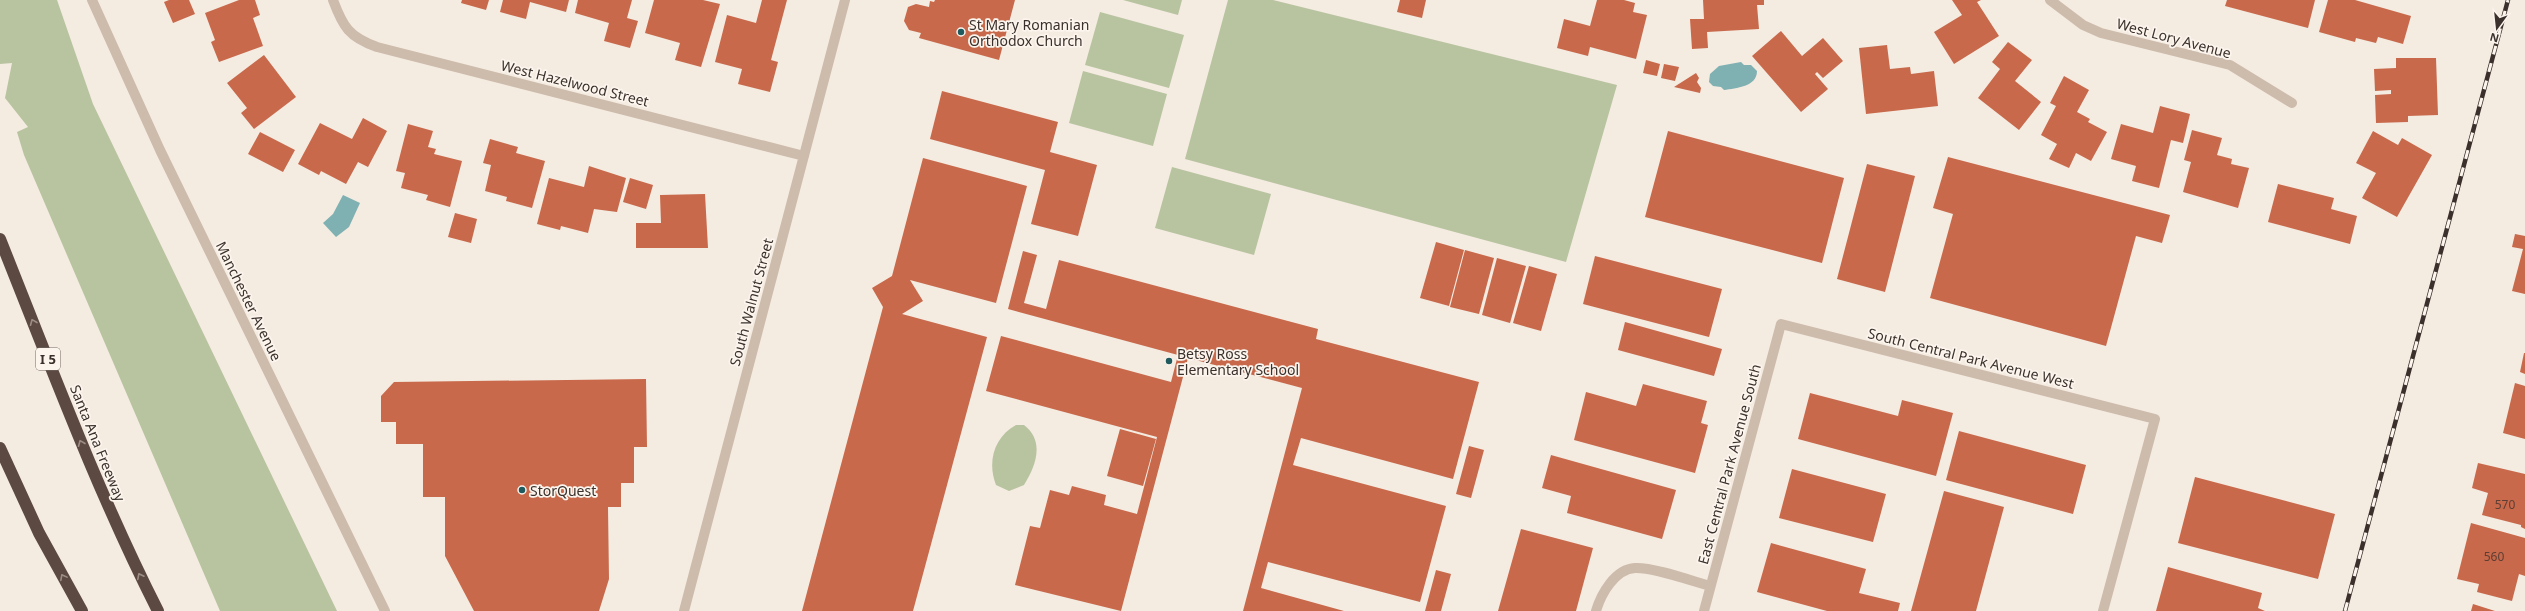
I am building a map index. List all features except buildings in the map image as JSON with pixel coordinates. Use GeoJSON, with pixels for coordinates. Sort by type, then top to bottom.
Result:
{"type":"FeatureCollection","features":[{"type":"Feature","properties":{"kind":"highway","name":"Santa Ana Freeway"},"geometry":{"type":"LineString","coordinates":[[0,239],[96,479],[158,611]]}},
{"type":"Feature","properties":{"kind":"highway"},"geometry":{"type":"LineString","coordinates":[[0,448],[39,533],[82,611]]}},
{"type":"Feature","properties":{"kind":"street","name":"Manchester Avenue"},"geometry":{"type":"LineString","coordinates":[[92,0],[160,150],[385,611]]}},
{"type":"Feature","properties":{"kind":"street","name":"West Hazelwood Street"},"geometry":{"type":"LineString","coordinates":[[334,0],[345,27],[353,36],[377,47],[804,156]]}},
{"type":"Feature","properties":{"kind":"street","name":"South Walnut Street"},"geometry":{"type":"LineString","coordinates":[[684,611],[845,0]]}},
{"type":"Feature","properties":{"kind":"street","name":"West Lory Avenue"},"geometry":{"type":"LineString","coordinates":[[2050,0],[2083,25],[2101,33],[2230,65],[2292,103]]}},
{"type":"Feature","properties":{"kind":"street","name":"South Central Park Avenue West"},"geometry":{"type":"LineString","coordinates":[[1781,324],[2154,419],[2103,611]]}},
{"type":"Feature","properties":{"kind":"street","name":"East Central Park Avenue South"},"geometry":{"type":"LineString","coordinates":[[1704,611],[1781,324]]}},
{"type":"Feature","properties":{"kind":"street"},"geometry":{"type":"LineString","coordinates":[[1596,611],[1606,587],[1620,574],[1635,568],[1710,586]]}},
{"type":"Feature","properties":{"kind":"green space"},"geometry":{"type":"Polygon","coordinates":[[[0,0],[57,0],[93,104],[337,611],[220,611],[24,155],[17,132],[28,127],[5,98],[12,63],[0,64],[0,0]]]}},
{"type":"Feature","properties":{"kind":"green space"},"geometry":{"type":"Polygon","coordinates":[[[1123,0],[1182,0],[1178,15],[1123,0]]]}},
{"type":"Feature","properties":{"kind":"green space"},"geometry":{"type":"Polygon","coordinates":[[[1228,0],[1273,0],[1617,85],[1566,262],[1185,159],[1228,0]]]}},
{"type":"Feature","properties":{"kind":"green space"},"geometry":{"type":"Polygon","coordinates":[[[1100,12],[1184,35],[1169,88],[1085,65],[1100,12]]]}},
{"type":"Feature","properties":{"kind":"green space"},"geometry":{"type":"Polygon","coordinates":[[[1083,71],[1167,94],[1153,146],[1069,123],[1083,71]]]}},
{"type":"Feature","properties":{"kind":"green space"},"geometry":{"type":"Polygon","coordinates":[[[1172,167],[1271,194],[1254,255],[1155,228],[1172,167]]]}},
{"type":"Feature","properties":{"kind":"green space"},"geometry":{"type":"Polygon","coordinates":[[[1016,425],[1024,425],[1031,431],[1035,438],[1036,454],[1032,470],[1024,485],[1009,491],[996,485],[992,468],[994,451],[998,443],[1008,430],[1016,425]]]}},
{"type":"Feature","properties":{"kind":"water"},"geometry":{"type":"Polygon","coordinates":[[[1741,62],[1744,65],[1751,65],[1757,71],[1754,80],[1750,84],[1724,90],[1721,87],[1713,86],[1709,82],[1710,74],[1719,66],[1741,62]]]}},
{"type":"Feature","properties":{"kind":"water"},"geometry":{"type":"Polygon","coordinates":[[[343,195],[360,203],[349,227],[336,237],[323,223],[333,214],[343,195]]]}},
{"type":"Feature","properties":{"kind":"railway"},"geometry":{"type":"LineString","coordinates":[[2345,611],[2508,0]]}},
{"type":"Feature","properties":{"kind":"place","name":"St Mary Romanian Orthodox Church"},"geometry":{"type":"Point","coordinates":[961,32]}},
{"type":"Feature","properties":{"kind":"place","name":"Betsy Ross Elementary School"},"geometry":{"type":"Point","coordinates":[1169,361]}},
{"type":"Feature","properties":{"kind":"place","name":"StorQuest"},"geometry":{"type":"Point","coordinates":[522,490]}}]}
